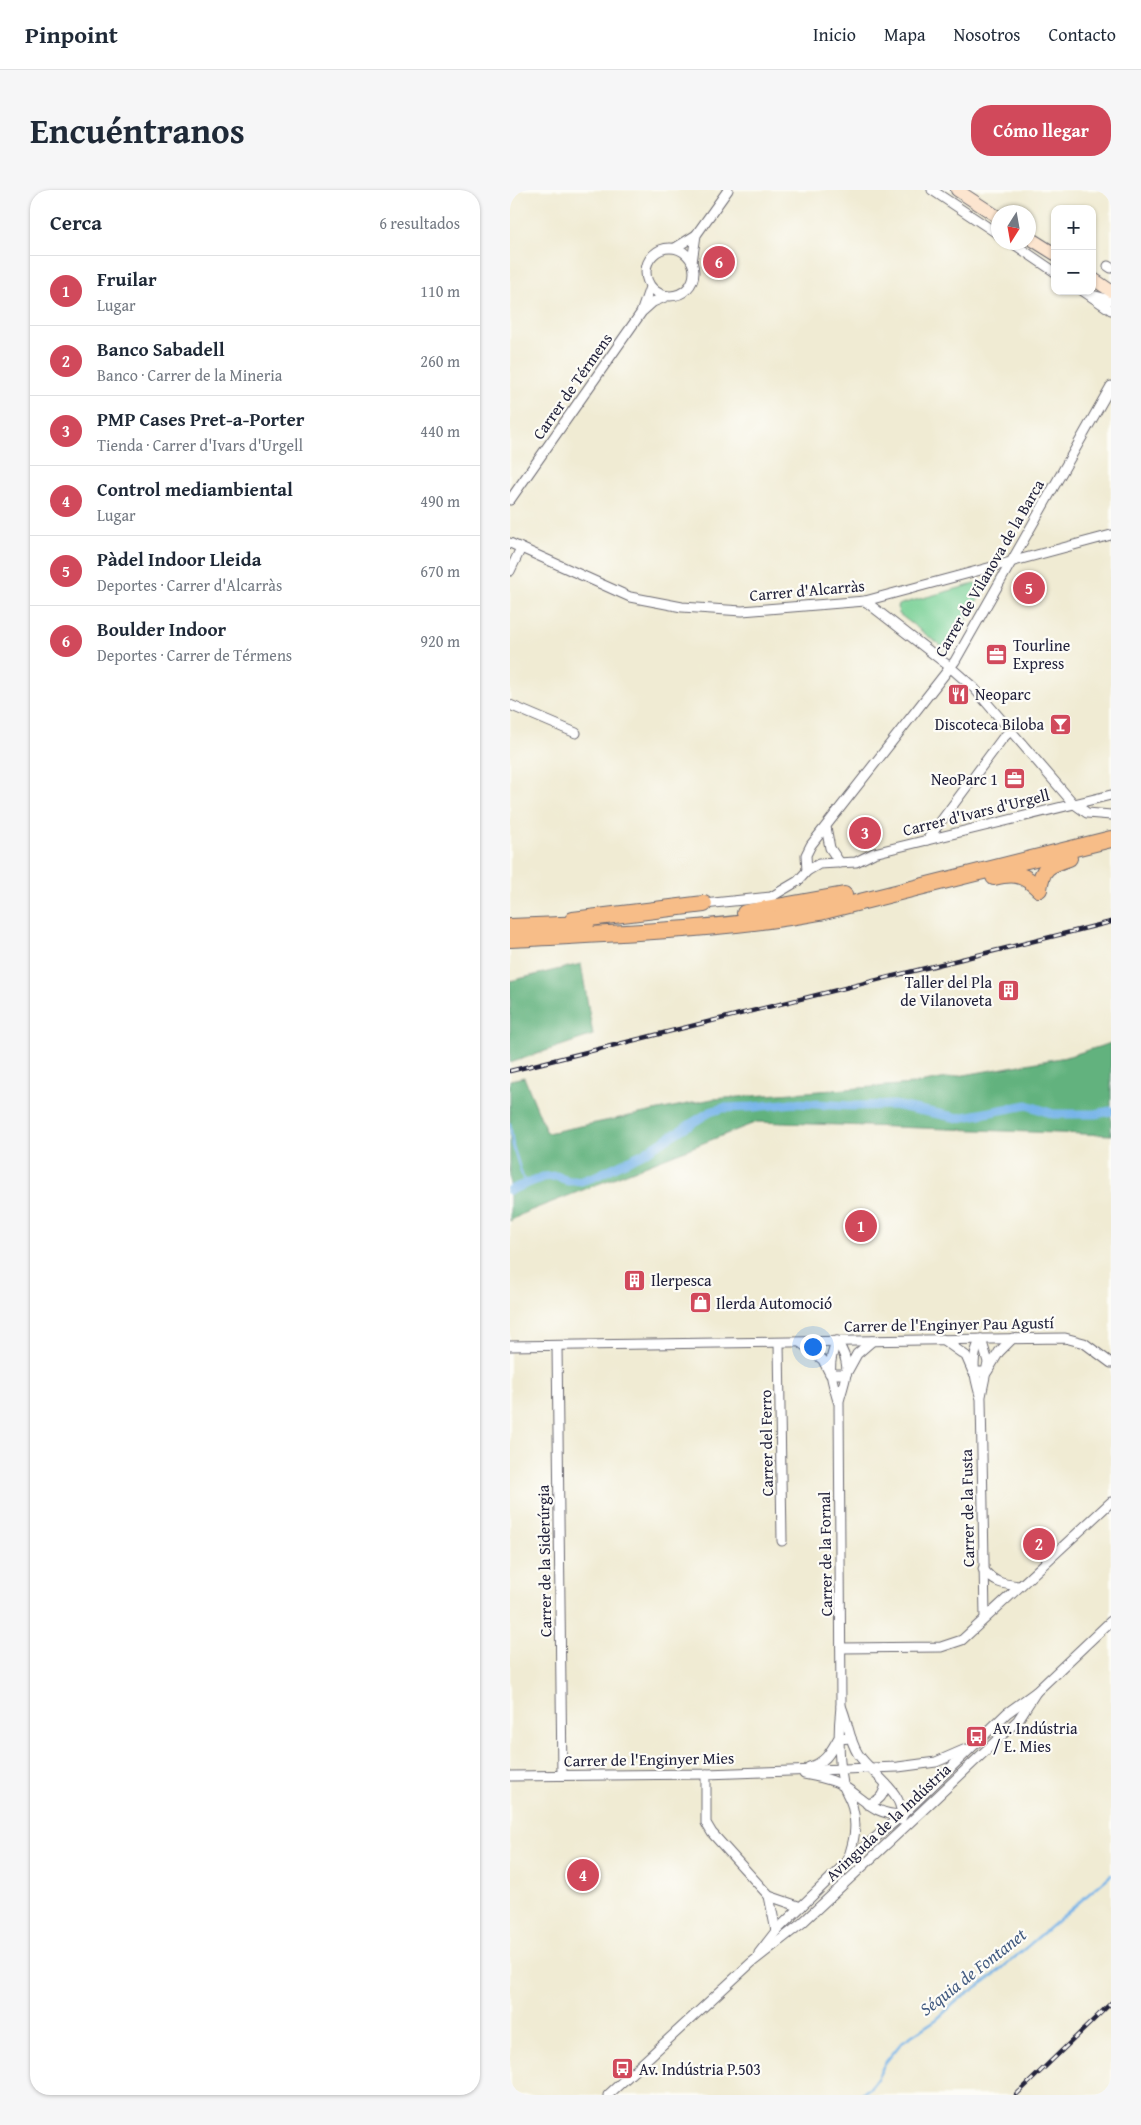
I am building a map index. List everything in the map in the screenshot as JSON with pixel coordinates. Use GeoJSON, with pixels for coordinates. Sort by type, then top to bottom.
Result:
{"type":"FeatureCollection","features":[{"type":"Feature","properties":{"kind":"highway"},"geometry":{"type":"LineString","coordinates":[[947,880],[972,882],[1013,874],[1028,878],[1039,890],[1042,876],[1047,867],[1053,863],[1095,850],[1110,836]]}},
{"type":"Feature","properties":{"kind":"highway"},"geometry":{"type":"LineString","coordinates":[[510,939],[673,930],[779,920],[820,912],[947,880],[1110,836]]}},
{"type":"Feature","properties":{"kind":"highway"},"geometry":{"type":"LineString","coordinates":[[516,926],[664,920],[762,910],[876,888],[1110,836]]}},
{"type":"Feature","properties":{"kind":"highway"},"geometry":{"type":"LineString","coordinates":[[516,926],[704,904]]}},
{"type":"Feature","properties":{"kind":"street"},"geometry":{"type":"LineString","coordinates":[[696,235],[692,262],[694,278],[686,290],[673,297],[659,295],[650,287],[645,272],[650,258],[662,249],[675,248],[696,235],[728,190]]}},
{"type":"Feature","properties":{"kind":"street"},"geometry":{"type":"LineString","coordinates":[[932,190],[991,229]]}},
{"type":"Feature","properties":{"kind":"street"},"geometry":{"type":"LineString","coordinates":[[957,190],[991,212]]}},
{"type":"Feature","properties":{"kind":"street"},"geometry":{"type":"LineString","coordinates":[[1036,242],[1051,251]]}},
{"type":"Feature","properties":{"kind":"street"},"geometry":{"type":"LineString","coordinates":[[675,248],[684,252],[692,262]]}},
{"type":"Feature","properties":{"kind":"street"},"geometry":{"type":"LineString","coordinates":[[1023,250],[1051,269]]}},
{"type":"Feature","properties":{"kind":"street"},"geometry":{"type":"LineString","coordinates":[[1096,281],[1111,290]]}},
{"type":"Feature","properties":{"kind":"street","name":"Carrer de Térmens"},"geometry":{"type":"LineString","coordinates":[[641,313],[650,287]]}},
{"type":"Feature","properties":{"kind":"street"},"geometry":{"type":"LineString","coordinates":[[1088,295],[1111,310]]}},
{"type":"Feature","properties":{"kind":"street"},"geometry":{"type":"LineString","coordinates":[[1092,295],[1111,300]]}},
{"type":"Feature","properties":{"kind":"street","name":"Carrer de Térmens"},"geometry":{"type":"LineString","coordinates":[[510,500],[641,313],[653,302],[665,296]]}},
{"type":"Feature","properties":{"kind":"street","name":"Carrer de Vilanova de la Barca"},"geometry":{"type":"LineString","coordinates":[[807,871],[808,850],[950,667],[1111,386]]}},
{"type":"Feature","properties":{"kind":"street","name":"Carrer d'Alcarràs"},"geometry":{"type":"LineString","coordinates":[[510,543],[630,597],[682,608],[742,611],[866,601],[1111,534]]}},
{"type":"Feature","properties":{"kind":"street"},"geometry":{"type":"LineString","coordinates":[[510,571],[521,548]]}},
{"type":"Feature","properties":{"kind":"street"},"geometry":{"type":"LineString","coordinates":[[866,601],[974,688],[1073,803],[1087,813],[1111,815]]}},
{"type":"Feature","properties":{"kind":"street"},"geometry":{"type":"LineString","coordinates":[[510,705],[576,734]]}},
{"type":"Feature","properties":{"kind":"street"},"geometry":{"type":"LineString","coordinates":[[927,840],[1002,739],[1010,731]]}},
{"type":"Feature","properties":{"kind":"street","name":"Carrer d'Ivars d'Urgell"},"geometry":{"type":"LineString","coordinates":[[704,904],[771,897],[798,881],[807,871],[818,864],[856,862],[874,853],[1111,795]]}},
{"type":"Feature","properties":{"kind":"street"},"geometry":{"type":"LineString","coordinates":[[826,827],[830,848],[840,863]]}},
{"type":"Feature","properties":{"kind":"street","name":"Carrer de la Fusta"},"geometry":{"type":"LineString","coordinates":[[987,1372],[998,1352],[1013,1338]]}},
{"type":"Feature","properties":{"kind":"street","name":"Carrer de l'Enginyer Pau Agustí"},"geometry":{"type":"LineString","coordinates":[[510,1346],[1064,1338],[1084,1343],[1111,1363]]}},
{"type":"Feature","properties":{"kind":"street","name":"Carrer de la Fusta"},"geometry":{"type":"LineString","coordinates":[[942,1339],[966,1356],[973,1372],[980,1399],[985,1617]]}},
{"type":"Feature","properties":{"kind":"street","name":"Carrer de la Fusta"},"geometry":{"type":"LineString","coordinates":[[973,1372],[974,1354],[981,1339]]}},
{"type":"Feature","properties":{"kind":"street","name":"Carrer de la Fusta"},"geometry":{"type":"LineString","coordinates":[[980,1399],[987,1372],[988,1357],[981,1339]]}},
{"type":"Feature","properties":{"kind":"street","name":"Carrer de la Fornal"},"geometry":{"type":"LineString","coordinates":[[830,1374],[831,1358],[837,1341]]}},
{"type":"Feature","properties":{"kind":"street","name":"Carrer de la Fornal"},"geometry":{"type":"LineString","coordinates":[[837,1341],[847,1359],[846,1374],[839,1401],[841,1706],[838,1739],[844,1787],[851,1801],[856,1823],[854,1844],[847,1862]]}},
{"type":"Feature","properties":{"kind":"street","name":"Carrer de la Fornal"},"geometry":{"type":"LineString","coordinates":[[846,1374],[857,1354],[872,1341]]}},
{"type":"Feature","properties":{"kind":"street","name":"Carrer del Ferro"},"geometry":{"type":"LineString","coordinates":[[779,1343],[782,1542]]}},
{"type":"Feature","properties":{"kind":"street","name":"Carrer de la Fornal"},"geometry":{"type":"LineString","coordinates":[[801,1343],[824,1360],[839,1401]]}},
{"type":"Feature","properties":{"kind":"street","name":"Carrer de la Siderúrgia"},"geometry":{"type":"LineString","coordinates":[[557,1346],[562,1775]]}},
{"type":"Feature","properties":{"kind":"street"},"geometry":{"type":"LineString","coordinates":[[973,1372],[987,1372]]}},
{"type":"Feature","properties":{"kind":"street"},"geometry":{"type":"LineString","coordinates":[[830,1374],[846,1374]]}},
{"type":"Feature","properties":{"kind":"street"},"geometry":{"type":"LineString","coordinates":[[841,1648],[941,1646],[962,1640],[1111,1502]]}},
{"type":"Feature","properties":{"kind":"street"},"geometry":{"type":"LineString","coordinates":[[984,1569],[990,1578],[998,1583],[1019,1586]]}},
{"type":"Feature","properties":{"kind":"street","name":"Avinguda de la Indústria"},"geometry":{"type":"LineString","coordinates":[[751,1963],[776,1931],[847,1862],[902,1815],[1007,1713],[1036,1692],[1111,1621]]}},
{"type":"Feature","properties":{"kind":"street","name":"Avinguda de la Indústria"},"geometry":{"type":"LineString","coordinates":[[608,2095],[751,1963],[802,1924],[921,1812],[1018,1720],[1036,1692]]}},
{"type":"Feature","properties":{"kind":"street","name":"Carrer de la Fornal"},"geometry":{"type":"LineString","coordinates":[[841,1706],[851,1738],[859,1755],[898,1799],[902,1815]]}},
{"type":"Feature","properties":{"kind":"street"},"geometry":{"type":"LineString","coordinates":[[789,1772],[820,1764],[827,1757],[838,1739],[851,1738]]}},
{"type":"Feature","properties":{"kind":"street","name":"Carrer de l'Enginyer Mies"},"geometry":{"type":"LineString","coordinates":[[510,1776],[706,1774],[870,1768],[936,1762],[972,1746]]}},
{"type":"Feature","properties":{"kind":"street","name":"Carrer de l'Enginyer Mies"},"geometry":{"type":"LineString","coordinates":[[789,1772],[825,1778],[844,1787],[875,1810],[888,1815],[921,1812]]}},
{"type":"Feature","properties":{"kind":"street"},"geometry":{"type":"LineString","coordinates":[[706,1774],[706,1823],[712,1833],[769,1896],[801,1907]]}},
{"type":"Feature","properties":{"kind":"street"},"geometry":{"type":"LineString","coordinates":[[867,1804],[877,1801],[883,1794],[886,1784]]}},
{"type":"Feature","properties":{"kind":"street"},"geometry":{"type":"LineString","coordinates":[[899,1832],[902,1815]]}},
{"type":"Feature","properties":{"kind":"street"},"geometry":{"type":"LineString","coordinates":[[769,1896],[776,1931]]}},
{"type":"Feature","properties":{"kind":"green space"},"geometry":{"type":"Polygon","coordinates":[[[989,580],[949,652],[899,614],[898,606],[901,604],[989,580]]]}},
{"type":"Feature","properties":{"kind":"green space"},"geometry":{"type":"Polygon","coordinates":[[[581,964],[593,1035],[510,1063],[510,981],[581,964]]]}},
{"type":"Feature","properties":{"kind":"green space"},"geometry":{"type":"Polygon","coordinates":[[[1111,1043],[1111,1135],[757,1122],[524,1213],[510,1221],[510,1080],[524,1077],[547,1133],[712,1099],[913,1084],[1066,1057],[1111,1043]]]}},
{"type":"Feature","properties":{"kind":"waterway"},"geometry":{"type":"LineString","coordinates":[[510,1190],[543,1177],[556,1176],[568,1181],[581,1181],[594,1177],[642,1154],[710,1112],[723,1108],[794,1103],[853,1106],[894,1105],[959,1118],[1027,1105],[1053,1114],[1095,1114],[1111,1111]]}},
{"type":"Feature","properties":{"kind":"waterway"},"geometry":{"type":"LineString","coordinates":[[510,1124],[513,1146],[525,1185]]}},
{"type":"Feature","properties":{"kind":"waterway","name":"Séquia de Fontanet"},"geometry":{"type":"LineString","coordinates":[[859,2095],[870,2088],[885,2063],[902,2042],[937,2019],[958,2000],[994,1975],[1111,1875]]}},
{"type":"Feature","properties":{"kind":"railway"},"geometry":{"type":"LineString","coordinates":[[510,1071],[1111,922]]}},
{"type":"Feature","properties":{"kind":"railway"},"geometry":{"type":"LineString","coordinates":[[1016,2095],[1111,2003]]}},
{"type":"Feature","properties":{"kind":"place","name":"Boulder Indoor"},"geometry":{"type":"Point","coordinates":[719,262]}},
{"type":"Feature","properties":{"kind":"place","name":"Pàdel Indoor Lleida"},"geometry":{"type":"Point","coordinates":[1029,588]}},
{"type":"Feature","properties":{"kind":"place","name":"Tourline Express"},"geometry":{"type":"Point","coordinates":[997,654]}},
{"type":"Feature","properties":{"kind":"place","name":"Neoparc"},"geometry":{"type":"Point","coordinates":[959,694]}},
{"type":"Feature","properties":{"kind":"place","name":"Discoteca Biloba"},"geometry":{"type":"Point","coordinates":[1060,724]}},
{"type":"Feature","properties":{"kind":"place","name":"NeoParc 1"},"geometry":{"type":"Point","coordinates":[1014,779]}},
{"type":"Feature","properties":{"kind":"place","name":"PMP Cases Pret-a-Porter"},"geometry":{"type":"Point","coordinates":[865,833]}},
{"type":"Feature","properties":{"kind":"place","name":"Taller del Pla de Vilanoveta"},"geometry":{"type":"Point","coordinates":[1008,991]}},
{"type":"Feature","properties":{"kind":"place","name":"Fruilar"},"geometry":{"type":"Point","coordinates":[861,1226]}},
{"type":"Feature","properties":{"kind":"place","name":"Ilerpesca"},"geometry":{"type":"Point","coordinates":[635,1280]}},
{"type":"Feature","properties":{"kind":"place","name":"Ilerda Automoció"},"geometry":{"type":"Point","coordinates":[700,1303]}},
{"type":"Feature","properties":{"kind":"place","name":"Banco Sabadell"},"geometry":{"type":"Point","coordinates":[1039,1544]}},
{"type":"Feature","properties":{"kind":"place","name":"Av. Indústria / E. Mies"},"geometry":{"type":"Point","coordinates":[977,1737]}},
{"type":"Feature","properties":{"kind":"place","name":"Control mediambiental"},"geometry":{"type":"Point","coordinates":[583,1875]}},
{"type":"Feature","properties":{"kind":"place","name":"Av. Indústria P.503"},"geometry":{"type":"Point","coordinates":[623,2069]}}]}
